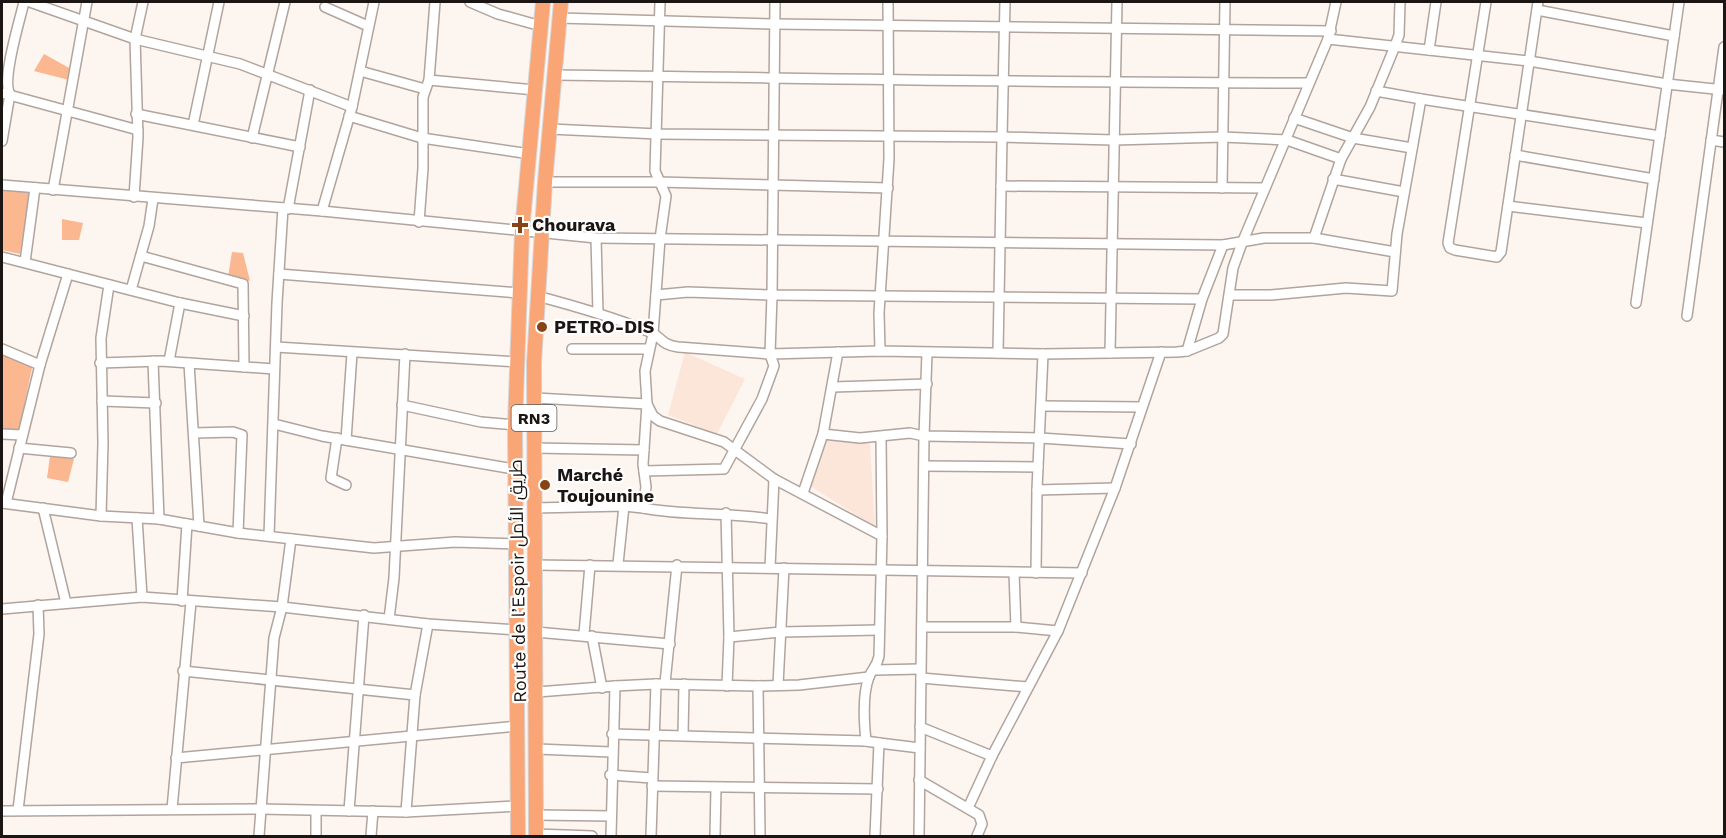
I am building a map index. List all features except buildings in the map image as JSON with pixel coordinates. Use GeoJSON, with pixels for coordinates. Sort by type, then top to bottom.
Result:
{"type":"FeatureCollection","features":[{"type":"Feature","properties":{"kind":"highway","name":"Route de l’Espoir طريق الأمل"},"geometry":{"type":"LineString","coordinates":[[518,837],[515,425],[522,231],[543,2]]}},
{"type":"Feature","properties":{"kind":"highway","name":"Route de l’Espoir طريق الأمل"},"geometry":{"type":"LineString","coordinates":[[536,835],[534,448],[537,296],[544,233],[545,183],[561,2]]}},
{"type":"Feature","properties":{"kind":"street"},"geometry":{"type":"LineString","coordinates":[[2,141],[7,85],[24,2]]}},
{"type":"Feature","properties":{"kind":"street"},"geometry":{"type":"LineString","coordinates":[[31,2],[135,39],[207,55],[267,74],[310,90],[350,112],[422,138],[530,154]]}},
{"type":"Feature","properties":{"kind":"street"},"geometry":{"type":"LineString","coordinates":[[53,190],[87,2]]}},
{"type":"Feature","properties":{"kind":"street"},"geometry":{"type":"LineString","coordinates":[[134,197],[138,130],[135,39],[143,2]]}},
{"type":"Feature","properties":{"kind":"street"},"geometry":{"type":"LineString","coordinates":[[192,125],[219,2]]}},
{"type":"Feature","properties":{"kind":"street"},"geometry":{"type":"LineString","coordinates":[[252,138],[285,2]]}},
{"type":"Feature","properties":{"kind":"street"},"geometry":{"type":"LineString","coordinates":[[322,211],[350,112],[374,2]]}},
{"type":"Feature","properties":{"kind":"street"},"geometry":{"type":"LineString","coordinates":[[418,222],[422,138],[435,2]]}},
{"type":"Feature","properties":{"kind":"street"},"geometry":{"type":"LineString","coordinates":[[470,2],[484,4],[541,26]]}},
{"type":"Feature","properties":{"kind":"street"},"geometry":{"type":"LineString","coordinates":[[643,508],[646,487],[644,450],[647,404],[644,383],[653,334],[660,238],[666,196],[665,190],[657,182],[655,171],[658,134],[657,76],[660,2]]}},
{"type":"Feature","properties":{"kind":"street"},"geometry":{"type":"LineString","coordinates":[[644,471],[724,469],[774,364],[770,354],[775,2]]}},
{"type":"Feature","properties":{"kind":"street"},"geometry":{"type":"LineString","coordinates":[[880,351],[888,188],[890,78],[888,2]]}},
{"type":"Feature","properties":{"kind":"street"},"geometry":{"type":"LineString","coordinates":[[998,353],[1005,2]]}},
{"type":"Feature","properties":{"kind":"street"},"geometry":{"type":"LineString","coordinates":[[1110,353],[1117,2]]}},
{"type":"Feature","properties":{"kind":"street"},"geometry":{"type":"LineString","coordinates":[[1222,188],[1225,2]]}},
{"type":"Feature","properties":{"kind":"street"},"geometry":{"type":"LineString","coordinates":[[537,296],[598,313],[653,334],[659,341],[670,346],[770,354],[880,351],[1043,354],[1187,351],[1219,338],[1223,334],[1233,268],[1287,140],[1308,83],[1330,35],[1336,2]]}},
{"type":"Feature","properties":{"kind":"street"},"geometry":{"type":"LineString","coordinates":[[1314,238],[1341,159],[1376,91],[1395,46],[1399,35],[1400,2]]}},
{"type":"Feature","properties":{"kind":"street"},"geometry":{"type":"LineString","coordinates":[[1429,50],[1436,2]]}},
{"type":"Feature","properties":{"kind":"street"},"geometry":{"type":"LineString","coordinates":[[1486,2],[1448,243],[1450,248],[1500,256],[1537,6],[1674,36]]}},
{"type":"Feature","properties":{"kind":"street"},"geometry":{"type":"LineString","coordinates":[[1636,303],[1679,2]]}},
{"type":"Feature","properties":{"kind":"street"},"geometry":{"type":"LineString","coordinates":[[325,7],[368,26]]}},
{"type":"Feature","properties":{"kind":"street"},"geometry":{"type":"LineString","coordinates":[[560,18],[659,22],[1224,30],[1330,35],[1395,46],[1529,61],[1667,84],[1721,89]]}},
{"type":"Feature","properties":{"kind":"street"},"geometry":{"type":"LineString","coordinates":[[1687,316],[1711,140],[1721,89],[1725,47]]}},
{"type":"Feature","properties":{"kind":"street"},"geometry":{"type":"LineString","coordinates":[[360,71],[427,85],[536,90]]}},
{"type":"Feature","properties":{"kind":"street"},"geometry":{"type":"LineString","coordinates":[[554,75],[890,78],[1116,84],[1308,83]]}},
{"type":"Feature","properties":{"kind":"street"},"geometry":{"type":"LineString","coordinates":[[269,536],[279,274],[286,209],[310,90]]}},
{"type":"Feature","properties":{"kind":"street"},"geometry":{"type":"LineString","coordinates":[[1376,91],[1660,136]]}},
{"type":"Feature","properties":{"kind":"street"},"geometry":{"type":"LineString","coordinates":[[6,94],[138,130]]}},
{"type":"Feature","properties":{"kind":"street"},"geometry":{"type":"LineString","coordinates":[[1230,295],[1271,295],[1346,288],[1390,292],[1394,288],[1395,252],[1421,99]]}},
{"type":"Feature","properties":{"kind":"street"},"geometry":{"type":"LineString","coordinates":[[136,114],[300,147]]}},
{"type":"Feature","properties":{"kind":"street"},"geometry":{"type":"LineString","coordinates":[[1294,118],[1353,138],[1412,147]]}},
{"type":"Feature","properties":{"kind":"street"},"geometry":{"type":"LineString","coordinates":[[550,129],[658,134],[889,135],[1114,140],[1223,137],[1287,140],[1341,159]]}},
{"type":"Feature","properties":{"kind":"street"},"geometry":{"type":"LineString","coordinates":[[1711,140],[1725,142]]}},
{"type":"Feature","properties":{"kind":"street"},"geometry":{"type":"LineString","coordinates":[[1515,155],[1654,179]]}},
{"type":"Feature","properties":{"kind":"street"},"geometry":{"type":"LineString","coordinates":[[1334,179],[1404,192]]}},
{"type":"Feature","properties":{"kind":"street"},"geometry":{"type":"LineString","coordinates":[[545,183],[657,182],[888,188]]}},
{"type":"Feature","properties":{"kind":"street"},"geometry":{"type":"LineString","coordinates":[[2,185],[322,211],[596,238],[773,238],[886,242],[1223,245],[1281,237],[1314,238],[1395,252]]}},
{"type":"Feature","properties":{"kind":"street"},"geometry":{"type":"LineString","coordinates":[[1001,186],[1113,189],[1265,188]]}},
{"type":"Feature","properties":{"kind":"street"},"geometry":{"type":"LineString","coordinates":[[26,262],[35,188]]}},
{"type":"Feature","properties":{"kind":"street"},"geometry":{"type":"LineString","coordinates":[[131,290],[153,199]]}},
{"type":"Feature","properties":{"kind":"street"},"geometry":{"type":"LineString","coordinates":[[1508,206],[1647,223]]}},
{"type":"Feature","properties":{"kind":"street"},"geometry":{"type":"LineString","coordinates":[[596,238],[598,313]]}},
{"type":"Feature","properties":{"kind":"street"},"geometry":{"type":"LineString","coordinates":[[1187,351],[1202,298],[1223,245]]}},
{"type":"Feature","properties":{"kind":"street"},"geometry":{"type":"LineString","coordinates":[[141,256],[243,284],[244,367]]}},
{"type":"Feature","properties":{"kind":"street"},"geometry":{"type":"LineString","coordinates":[[2,257],[180,303],[244,316]]}},
{"type":"Feature","properties":{"kind":"street"},"geometry":{"type":"LineString","coordinates":[[68,274],[40,365],[4,503],[101,516],[159,519],[238,533],[374,548],[455,543],[517,544]]}},
{"type":"Feature","properties":{"kind":"street"},"geometry":{"type":"LineString","coordinates":[[279,274],[519,292]]}},
{"type":"Feature","properties":{"kind":"street"},"geometry":{"type":"LineString","coordinates":[[101,516],[100,363],[101,338],[109,285]]}},
{"type":"Feature","properties":{"kind":"street"},"geometry":{"type":"LineString","coordinates":[[656,295],[697,292],[772,295],[1202,298]]}},
{"type":"Feature","properties":{"kind":"street"},"geometry":{"type":"LineString","coordinates":[[169,361],[180,303]]}},
{"type":"Feature","properties":{"kind":"street"},"geometry":{"type":"LineString","coordinates":[[276,347],[517,362]]}},
{"type":"Feature","properties":{"kind":"street"},"geometry":{"type":"LineString","coordinates":[[2,349],[40,365]]}},
{"type":"Feature","properties":{"kind":"street"},"geometry":{"type":"LineString","coordinates":[[572,349],[649,349]]}},
{"type":"Feature","properties":{"kind":"street"},"geometry":{"type":"LineString","coordinates":[[803,493],[823,434],[838,352]]}},
{"type":"Feature","properties":{"kind":"street"},"geometry":{"type":"LineString","coordinates":[[968,808],[992,756],[1058,631],[1115,488],[1161,352]]}},
{"type":"Feature","properties":{"kind":"street"},"geometry":{"type":"LineString","coordinates":[[346,485],[331,478],[341,439],[352,353]]}},
{"type":"Feature","properties":{"kind":"street"},"geometry":{"type":"LineString","coordinates":[[919,837],[927,353]]}},
{"type":"Feature","properties":{"kind":"street"},"geometry":{"type":"LineString","coordinates":[[389,619],[396,546],[405,354]]}},
{"type":"Feature","properties":{"kind":"street"},"geometry":{"type":"LineString","coordinates":[[1036,573],[1043,354]]}},
{"type":"Feature","properties":{"kind":"street"},"geometry":{"type":"LineString","coordinates":[[153,361],[159,519]]}},
{"type":"Feature","properties":{"kind":"street"},"geometry":{"type":"LineString","coordinates":[[100,363],[169,361],[274,369]]}},
{"type":"Feature","properties":{"kind":"street"},"geometry":{"type":"LineString","coordinates":[[189,363],[199,526]]}},
{"type":"Feature","properties":{"kind":"street"},"geometry":{"type":"LineString","coordinates":[[832,387],[927,384]]}},
{"type":"Feature","properties":{"kind":"street"},"geometry":{"type":"LineString","coordinates":[[535,398],[647,404]]}},
{"type":"Feature","properties":{"kind":"street"},"geometry":{"type":"LineString","coordinates":[[102,401],[156,403]]}},
{"type":"Feature","properties":{"kind":"street"},"geometry":{"type":"LineString","coordinates":[[647,404],[660,421],[724,442],[774,479],[882,536]]}},
{"type":"Feature","properties":{"kind":"street"},"geometry":{"type":"LineString","coordinates":[[402,405],[481,422],[515,425]]}},
{"type":"Feature","properties":{"kind":"street"},"geometry":{"type":"LineString","coordinates":[[1042,406],[1142,407]]}},
{"type":"Feature","properties":{"kind":"street"},"geometry":{"type":"LineString","coordinates":[[274,424],[341,439],[514,469]]}},
{"type":"Feature","properties":{"kind":"street"},"geometry":{"type":"LineString","coordinates":[[194,433],[233,432],[242,435],[238,533]]}},
{"type":"Feature","properties":{"kind":"street"},"geometry":{"type":"LineString","coordinates":[[823,434],[849,438],[910,433],[924,436],[1040,438],[1131,444]]}},
{"type":"Feature","properties":{"kind":"street"},"geometry":{"type":"LineString","coordinates":[[2,434],[22,435]]}},
{"type":"Feature","properties":{"kind":"street"},"geometry":{"type":"LineString","coordinates":[[866,741],[864,715],[879,630],[882,572],[881,437]]}},
{"type":"Feature","properties":{"kind":"street"},"geometry":{"type":"LineString","coordinates":[[20,448],[71,453]]}},
{"type":"Feature","properties":{"kind":"street"},"geometry":{"type":"LineString","coordinates":[[534,448],[644,450]]}},
{"type":"Feature","properties":{"kind":"street"},"geometry":{"type":"LineString","coordinates":[[924,466],[1038,467]]}},
{"type":"Feature","properties":{"kind":"street"},"geometry":{"type":"LineString","coordinates":[[770,568],[774,479]]}},
{"type":"Feature","properties":{"kind":"street"},"geometry":{"type":"LineString","coordinates":[[1037,490],[1115,488]]}},
{"type":"Feature","properties":{"kind":"street"},"geometry":{"type":"LineString","coordinates":[[534,508],[624,506],[665,512],[726,513],[771,519]]}},
{"type":"Feature","properties":{"kind":"street"},"geometry":{"type":"LineString","coordinates":[[618,564],[624,506]]}},
{"type":"Feature","properties":{"kind":"street"},"geometry":{"type":"LineString","coordinates":[[43,508],[66,603]]}},
{"type":"Feature","properties":{"kind":"street"},"geometry":{"type":"LineString","coordinates":[[726,513],[729,637],[727,686]]}},
{"type":"Feature","properties":{"kind":"street"},"geometry":{"type":"LineString","coordinates":[[137,518],[142,597]]}},
{"type":"Feature","properties":{"kind":"street"},"geometry":{"type":"LineString","coordinates":[[172,809],[183,671],[187,524]]}},
{"type":"Feature","properties":{"kind":"street"},"geometry":{"type":"LineString","coordinates":[[259,837],[264,752],[276,629],[282,607],[291,539]]}},
{"type":"Feature","properties":{"kind":"street"},"geometry":{"type":"LineString","coordinates":[[534,565],[618,564],[882,572],[1082,573]]}},
{"type":"Feature","properties":{"kind":"street"},"geometry":{"type":"LineString","coordinates":[[651,837],[654,735],[660,684],[670,644],[677,565]]}},
{"type":"Feature","properties":{"kind":"street"},"geometry":{"type":"LineString","coordinates":[[590,566],[588,635],[602,688]]}},
{"type":"Feature","properties":{"kind":"street"},"geometry":{"type":"LineString","coordinates":[[778,685],[784,568]]}},
{"type":"Feature","properties":{"kind":"street"},"geometry":{"type":"LineString","coordinates":[[1014,573],[1016,627]]}},
{"type":"Feature","properties":{"kind":"street"},"geometry":{"type":"LineString","coordinates":[[2,609],[142,597],[282,607],[428,624],[517,630]]}},
{"type":"Feature","properties":{"kind":"street"},"geometry":{"type":"LineString","coordinates":[[18,810],[39,634],[38,605]]}},
{"type":"Feature","properties":{"kind":"street"},"geometry":{"type":"LineString","coordinates":[[349,811],[364,615]]}},
{"type":"Feature","properties":{"kind":"street"},"geometry":{"type":"LineString","coordinates":[[406,812],[415,695],[428,624]]}},
{"type":"Feature","properties":{"kind":"street"},"geometry":{"type":"LineString","coordinates":[[922,627],[1016,627],[1058,631]]}},
{"type":"Feature","properties":{"kind":"street"},"geometry":{"type":"LineString","coordinates":[[729,637],[781,632],[879,630]]}},
{"type":"Feature","properties":{"kind":"street"},"geometry":{"type":"LineString","coordinates":[[536,632],[670,644]]}},
{"type":"Feature","properties":{"kind":"street"},"geometry":{"type":"LineString","coordinates":[[183,671],[415,695]]}},
{"type":"Feature","properties":{"kind":"street"},"geometry":{"type":"LineString","coordinates":[[537,692],[660,684],[778,685],[872,673],[921,674],[1028,687]]}},
{"type":"Feature","properties":{"kind":"street"},"geometry":{"type":"LineString","coordinates":[[682,735],[684,684]]}},
{"type":"Feature","properties":{"kind":"street"},"geometry":{"type":"LineString","coordinates":[[758,686],[760,837]]}},
{"type":"Feature","properties":{"kind":"street"},"geometry":{"type":"LineString","coordinates":[[611,837],[610,775],[615,687]]}},
{"type":"Feature","properties":{"kind":"street"},"geometry":{"type":"LineString","coordinates":[[176,758],[264,752],[411,736],[488,731],[518,726]]}},
{"type":"Feature","properties":{"kind":"street"},"geometry":{"type":"LineString","coordinates":[[920,727],[992,756]]}},
{"type":"Feature","properties":{"kind":"street"},"geometry":{"type":"LineString","coordinates":[[612,734],[866,741],[920,748]]}},
{"type":"Feature","properties":{"kind":"street"},"geometry":{"type":"LineString","coordinates":[[875,837],[879,743]]}},
{"type":"Feature","properties":{"kind":"street"},"geometry":{"type":"LineString","coordinates":[[537,750],[611,752]]}},
{"type":"Feature","properties":{"kind":"street"},"geometry":{"type":"LineString","coordinates":[[610,775],[652,782],[716,788],[878,789]]}},
{"type":"Feature","properties":{"kind":"street"},"geometry":{"type":"LineString","coordinates":[[919,780],[982,818],[977,837]]}},
{"type":"Feature","properties":{"kind":"street"},"geometry":{"type":"LineString","coordinates":[[715,837],[716,788]]}},
{"type":"Feature","properties":{"kind":"street"},"geometry":{"type":"LineString","coordinates":[[2,811],[260,809],[406,812],[517,807]]}},
{"type":"Feature","properties":{"kind":"street"},"geometry":{"type":"LineString","coordinates":[[316,811],[316,837]]}},
{"type":"Feature","properties":{"kind":"street"},"geometry":{"type":"LineString","coordinates":[[371,837],[373,811]]}},
{"type":"Feature","properties":{"kind":"street"},"geometry":{"type":"LineString","coordinates":[[536,815],[610,816]]}},
{"type":"Feature","properties":{"kind":"street"},"geometry":{"type":"LineString","coordinates":[[536,835],[592,837]]}},
{"type":"Feature","properties":{"kind":"shaded area"},"geometry":{"type":"Polygon","coordinates":[[[44,54],[71,69],[69,80],[34,71],[44,54]]]}},
{"type":"Feature","properties":{"kind":"shaded area"},"geometry":{"type":"Polygon","coordinates":[[[2,190],[30,192],[20,254],[2,250],[2,190]]]}},
{"type":"Feature","properties":{"kind":"shaded area"},"geometry":{"type":"Polygon","coordinates":[[[62,219],[83,223],[79,240],[62,240],[62,219]]]}},
{"type":"Feature","properties":{"kind":"shaded area"},"geometry":{"type":"Polygon","coordinates":[[[232,252],[243,253],[250,281],[228,277],[232,252]]]}},
{"type":"Feature","properties":{"kind":"shaded area"},"geometry":{"type":"Polygon","coordinates":[[[2,352],[33,363],[19,431],[2,429],[2,352]]]}},
{"type":"Feature","properties":{"kind":"shaded area"},"geometry":{"type":"Polygon","coordinates":[[[685,352],[745,379],[717,434],[668,415],[685,352]]]}},
{"type":"Feature","properties":{"kind":"shaded area"},"geometry":{"type":"Polygon","coordinates":[[[824,436],[870,444],[875,527],[807,484],[824,436]]]}},
{"type":"Feature","properties":{"kind":"shaded area"},"geometry":{"type":"Polygon","coordinates":[[[50,456],[74,459],[68,482],[47,478],[50,456]]]}},
{"type":"Feature","properties":{"kind":"place","name":"Chourava"},"geometry":{"type":"Point","coordinates":[520,225]}},
{"type":"Feature","properties":{"kind":"place","name":"PETRO-DIS"},"geometry":{"type":"Point","coordinates":[542,327]}},
{"type":"Feature","properties":{"kind":"place","name":"Marché Toujounine"},"geometry":{"type":"Point","coordinates":[545,485]}}]}
